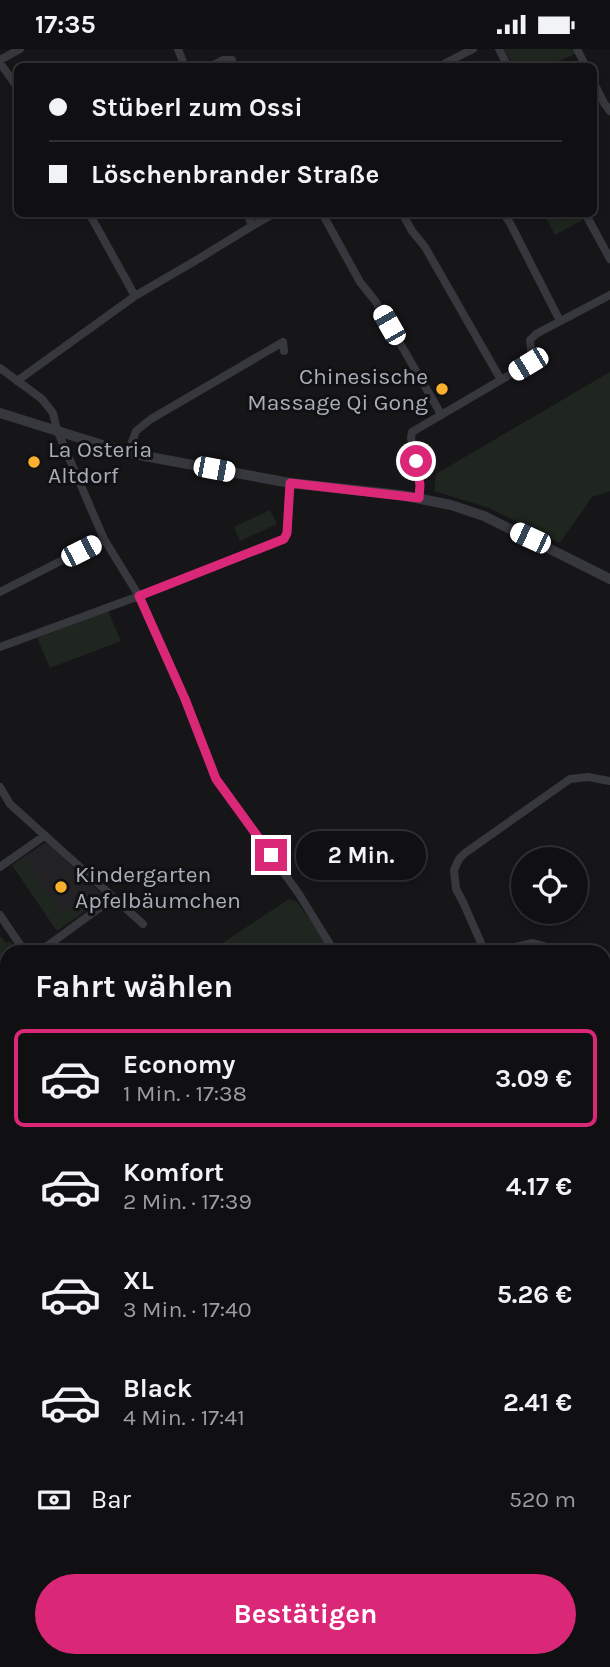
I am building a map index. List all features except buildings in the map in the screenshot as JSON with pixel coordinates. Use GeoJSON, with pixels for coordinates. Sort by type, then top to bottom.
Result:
{"type":"FeatureCollection","features":[{"type":"Feature","properties":{"kind":"street"},"geometry":{"type":"LineString","coordinates":[[14,82],[0,62],[20,49]]}},
{"type":"Feature","properties":{"kind":"street"},"geometry":{"type":"LineString","coordinates":[[446,63],[473,49]]}},
{"type":"Feature","properties":{"kind":"street"},"geometry":{"type":"LineString","coordinates":[[216,63],[223,59],[232,60]]}},
{"type":"Feature","properties":{"kind":"street"},"geometry":{"type":"LineString","coordinates":[[597,89],[610,111]]}},
{"type":"Feature","properties":{"kind":"street"},"geometry":{"type":"LineString","coordinates":[[91,217],[135,296]]}},
{"type":"Feature","properties":{"kind":"street"},"geometry":{"type":"LineString","coordinates":[[249,217],[252,226]]}},
{"type":"Feature","properties":{"kind":"street"},"geometry":{"type":"LineString","coordinates":[[17,381],[135,296],[268,217]]}},
{"type":"Feature","properties":{"kind":"street"},"geometry":{"type":"LineString","coordinates":[[324,217],[360,282],[376,302],[441,414]]}},
{"type":"Feature","properties":{"kind":"street"},"geometry":{"type":"LineString","coordinates":[[404,217],[425,247],[501,380]]}},
{"type":"Feature","properties":{"kind":"street"},"geometry":{"type":"LineString","coordinates":[[506,217],[560,321]]}},
{"type":"Feature","properties":{"kind":"street"},"geometry":{"type":"LineString","coordinates":[[587,217],[610,259]]}},
{"type":"Feature","properties":{"kind":"street"},"geometry":{"type":"LineString","coordinates":[[419,498],[420,485],[411,435],[415,429],[531,361],[532,337],[610,295]]}},
{"type":"Feature","properties":{"kind":"street"},"geometry":{"type":"LineString","coordinates":[[128,453],[136,431],[151,419],[283,342],[284,351]]}},
{"type":"Feature","properties":{"kind":"street"},"geometry":{"type":"LineString","coordinates":[[0,368],[41,399],[53,413],[57,430],[104,539],[139,596],[185,699],[216,779],[299,894],[330,945]]}},
{"type":"Feature","properties":{"kind":"street"},"geometry":{"type":"LineString","coordinates":[[0,413],[128,453],[290,483],[401,495],[451,505],[476,513],[530,538],[610,579]]}},
{"type":"Feature","properties":{"kind":"street"},"geometry":{"type":"LineString","coordinates":[[0,647],[284,539],[287,533],[290,483]]}},
{"type":"Feature","properties":{"kind":"street"},"geometry":{"type":"LineString","coordinates":[[0,592],[104,539]]}},
{"type":"Feature","properties":{"kind":"street"},"geometry":{"type":"LineString","coordinates":[[482,945],[456,889],[454,870],[459,859],[570,779],[588,777],[610,781]]}},
{"type":"Feature","properties":{"kind":"street"},"geometry":{"type":"LineString","coordinates":[[0,787],[10,804],[142,924]]}},
{"type":"Feature","properties":{"kind":"street"},"geometry":{"type":"LineString","coordinates":[[0,867],[44,836]]}},
{"type":"Feature","properties":{"kind":"street"},"geometry":{"type":"LineString","coordinates":[[49,945],[113,898]]}},
{"type":"Feature","properties":{"kind":"street"},"geometry":{"type":"LineString","coordinates":[[0,915],[21,945]]}},
{"type":"Feature","properties":{"kind":"shaded area"},"geometry":{"type":"Polygon","coordinates":[[[504,49],[572,49],[575,54],[556,63],[511,63],[504,49]]]}},
{"type":"Feature","properties":{"kind":"shaded area"},"geometry":{"type":"Polygon","coordinates":[[[546,217],[562,217],[564,220],[581,217],[583,220],[555,235],[546,217]]]}},
{"type":"Feature","properties":{"kind":"shaded area"},"geometry":{"type":"Polygon","coordinates":[[[610,372],[610,491],[592,497],[560,543],[489,508],[434,491],[436,474],[610,372]]]}},
{"type":"Feature","properties":{"kind":"shaded area"},"geometry":{"type":"Polygon","coordinates":[[[270,510],[277,524],[240,541],[234,527],[270,510]]]}},
{"type":"Feature","properties":{"kind":"shaded area"},"geometry":{"type":"Polygon","coordinates":[[[108,611],[121,641],[50,668],[37,638],[108,611]]]}},
{"type":"Feature","properties":{"kind":"shaded area","name":"Kindergarten Apfelbäumchen"},"geometry":{"type":"Polygon","coordinates":[[[46,842],[101,893],[100,901],[57,931],[12,865],[46,842]]]}},
{"type":"Feature","properties":{"kind":"shaded area"},"geometry":{"type":"Polygon","coordinates":[[[23,858],[61,913],[72,907],[78,916],[57,931],[12,865],[23,858]]]}},
{"type":"Feature","properties":{"kind":"shaded area"},"geometry":{"type":"Polygon","coordinates":[[[289,899],[297,902],[328,945],[220,945],[289,899]]]}},
{"type":"Feature","properties":{"kind":"shaded area"},"geometry":{"type":"Polygon","coordinates":[[[0,936],[6,943],[11,942],[13,945],[0,945],[0,936]]]}},
{"type":"Feature","properties":{"kind":"place","name":"Chinesische Massage Qi Gong"},"geometry":{"type":"Point","coordinates":[442,389]}},
{"type":"Feature","properties":{"kind":"place","name":"La Osteria Altdorf"},"geometry":{"type":"Point","coordinates":[34,462]}},
{"type":"Feature","properties":{"kind":"place","name":"Kindergarten Apfelbäumchen"},"geometry":{"type":"Point","coordinates":[61,887]}},
{"type":"Feature","properties":{"kind":"route"},"geometry":{"type":"LineString","coordinates":[[271,855],[216,779],[185,699],[139,596],[284,539],[287,533],[290,483],[419,498],[416,461]]}}]}
